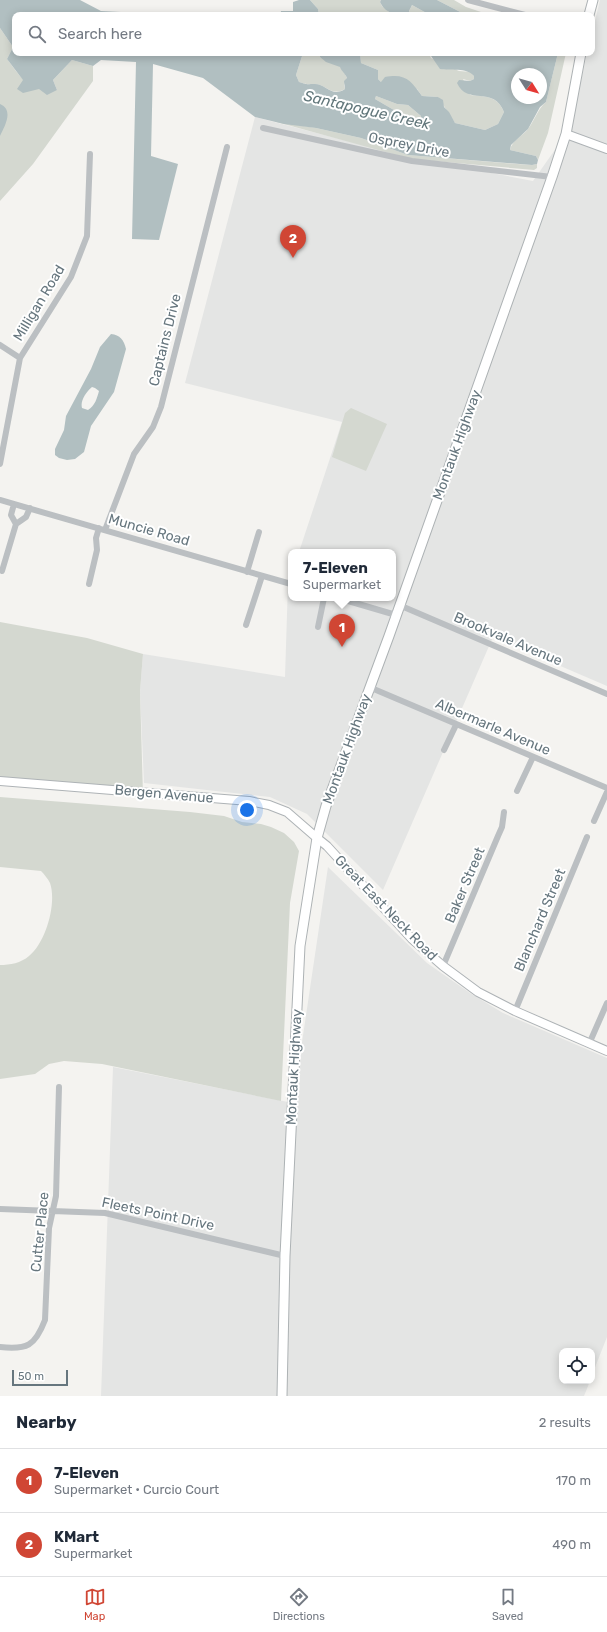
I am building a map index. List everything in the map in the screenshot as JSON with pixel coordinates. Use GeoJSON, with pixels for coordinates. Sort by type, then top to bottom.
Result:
{"type":"FeatureCollection","features":[{"type":"Feature","properties":{"kind":"main road"},"geometry":{"type":"LineString","coordinates":[[590,12],[593,0]]}},
{"type":"Feature","properties":{"kind":"main road","name":"Montauk Highway"},"geometry":{"type":"LineString","coordinates":[[282,1396],[286,1256],[300,946],[318,838],[326,806],[400,605],[552,177],[566,134],[580,56]]}},
{"type":"Feature","properties":{"kind":"main road"},"geometry":{"type":"LineString","coordinates":[[566,134],[607,149]]}},
{"type":"Feature","properties":{"kind":"main road","name":"Bergen Avenue"},"geometry":{"type":"LineString","coordinates":[[0,781],[249,801],[287,812],[318,838]]}},
{"type":"Feature","properties":{"kind":"main road","name":"Great East Neck Road"},"geometry":{"type":"LineString","coordinates":[[318,838],[412,939],[442,966],[478,992],[515,1011],[607,1051]]}},
{"type":"Feature","properties":{"kind":"street"},"geometry":{"type":"LineString","coordinates":[[468,0],[514,12]]}},
{"type":"Feature","properties":{"kind":"street","name":"Osprey Drive"},"geometry":{"type":"LineString","coordinates":[[263,128],[412,161],[552,177]]}},
{"type":"Feature","properties":{"kind":"street","name":"Captains Drive"},"geometry":{"type":"LineString","coordinates":[[89,584],[97,550],[96,538],[102,529],[134,454],[153,427],[161,407],[227,147]]}},
{"type":"Feature","properties":{"kind":"street","name":"Milligan Road"},"geometry":{"type":"LineString","coordinates":[[0,464],[20,358],[71,277],[87,236],[90,154]]}},
{"type":"Feature","properties":{"kind":"street"},"geometry":{"type":"LineString","coordinates":[[0,345],[20,358]]}},
{"type":"Feature","properties":{"kind":"street","name":"Muncie Road"},"geometry":{"type":"LineString","coordinates":[[0,500],[288,583]]}},
{"type":"Feature","properties":{"kind":"street"},"geometry":{"type":"LineString","coordinates":[[14,504],[11,515],[16,524]]}},
{"type":"Feature","properties":{"kind":"street"},"geometry":{"type":"LineString","coordinates":[[2,571],[16,524],[26,517],[30,508]]}},
{"type":"Feature","properties":{"kind":"street"},"geometry":{"type":"LineString","coordinates":[[247,572],[259,532]]}},
{"type":"Feature","properties":{"kind":"street"},"geometry":{"type":"LineString","coordinates":[[246,625],[262,576]]}},
{"type":"Feature","properties":{"kind":"street"},"geometry":{"type":"LineString","coordinates":[[318,627],[323,601]]}},
{"type":"Feature","properties":{"kind":"street"},"geometry":{"type":"LineString","coordinates":[[348,601],[396,615]]}},
{"type":"Feature","properties":{"kind":"street","name":"Brookvale Avenue"},"geometry":{"type":"LineString","coordinates":[[400,605],[607,694]]}},
{"type":"Feature","properties":{"kind":"street","name":"Albermarle Avenue"},"geometry":{"type":"LineString","coordinates":[[369,687],[607,788]]}},
{"type":"Feature","properties":{"kind":"street"},"geometry":{"type":"LineString","coordinates":[[444,750],[456,725]]}},
{"type":"Feature","properties":{"kind":"street"},"geometry":{"type":"LineString","coordinates":[[517,791],[533,757]]}},
{"type":"Feature","properties":{"kind":"street"},"geometry":{"type":"LineString","coordinates":[[594,821],[607,792]]}},
{"type":"Feature","properties":{"kind":"street","name":"Baker Street"},"geometry":{"type":"LineString","coordinates":[[442,966],[498,836],[503,822],[504,812]]}},
{"type":"Feature","properties":{"kind":"street","name":"Blanchard Street"},"geometry":{"type":"LineString","coordinates":[[515,1011],[587,838]]}},
{"type":"Feature","properties":{"kind":"street"},"geometry":{"type":"LineString","coordinates":[[589,1044],[607,1002]]}},
{"type":"Feature","properties":{"kind":"street","name":"Cutter Place"},"geometry":{"type":"LineString","coordinates":[[0,1346],[17,1349],[31,1344],[40,1333],[45,1320],[49,1228],[56,1196],[59,1087]]}},
{"type":"Feature","properties":{"kind":"street","name":"Fleets Point Drive"},"geometry":{"type":"LineString","coordinates":[[0,1209],[105,1213],[286,1256]]}},
{"type":"Feature","properties":{"kind":"shaded area"},"geometry":{"type":"Polygon","coordinates":[[[310,0],[381,0],[380,2],[382,6],[389,12],[318,12],[318,9],[310,0]]]}},
{"type":"Feature","properties":{"kind":"shaded area"},"geometry":{"type":"Polygon","coordinates":[[[437,0],[454,0],[466,7],[481,12],[460,12],[437,0]]]}},
{"type":"Feature","properties":{"kind":"shaded area"},"geometry":{"type":"Polygon","coordinates":[[[600,0],[607,0],[607,686],[493,637],[383,890],[307,814],[270,797],[144,783],[140,691],[143,654],[285,677],[288,583],[288,601],[396,601],[396,549],[300,549],[342,422],[185,383],[255,117],[409,157],[533,181],[566,134],[577,100],[586,56],[595,56],[595,21],[600,0]]]}},
{"type":"Feature","properties":{"kind":"shaded area"},"geometry":{"type":"Polygon","coordinates":[[[412,5],[425,12],[409,12],[412,5]]]}},
{"type":"Feature","properties":{"kind":"shaded area"},"geometry":{"type":"Polygon","coordinates":[[[0,28],[12,46],[12,49],[7,59],[22,78],[32,85],[39,88],[57,90],[53,80],[72,60],[93,66],[93,81],[33,164],[0,201],[0,28]]]}},
{"type":"Feature","properties":{"kind":"shaded area"},"geometry":{"type":"Polygon","coordinates":[[[302,56],[320,56],[341,67],[347,78],[344,85],[345,89],[336,92],[319,85],[299,82],[296,75],[302,56]]]}},
{"type":"Feature","properties":{"kind":"shaded area"},"geometry":{"type":"Polygon","coordinates":[[[360,56],[430,56],[431,58],[459,71],[471,72],[474,79],[470,81],[463,79],[470,95],[490,98],[498,102],[504,112],[498,124],[485,130],[455,123],[438,97],[422,96],[417,89],[381,82],[378,79],[378,70],[361,63],[360,56]]]}},
{"type":"Feature","properties":{"kind":"shaded area"},"geometry":{"type":"Polygon","coordinates":[[[557,56],[565,56],[548,133],[538,160],[536,156],[510,150],[513,143],[526,132],[540,108],[544,104],[547,104],[547,98],[557,56]]]}},
{"type":"Feature","properties":{"kind":"shaded area"},"geometry":{"type":"Polygon","coordinates":[[[376,96],[397,104],[408,105],[421,116],[421,121],[418,124],[375,99],[376,96]]]}},
{"type":"Feature","properties":{"kind":"shaded area"},"geometry":{"type":"Polygon","coordinates":[[[273,121],[316,128],[361,138],[408,155],[517,164],[537,164],[537,168],[534,170],[411,159],[273,121]]]}},
{"type":"Feature","properties":{"kind":"shaded area"},"geometry":{"type":"Polygon","coordinates":[[[351,408],[387,424],[366,471],[332,457],[345,413],[351,408]]]}},
{"type":"Feature","properties":{"kind":"shaded area"},"geometry":{"type":"Polygon","coordinates":[[[0,622],[87,638],[143,654],[140,691],[143,795],[0,781],[0,622]]]}},
{"type":"Feature","properties":{"kind":"shaded area"},"geometry":{"type":"Polygon","coordinates":[[[0,797],[224,816],[242,822],[261,824],[271,827],[284,833],[294,842],[299,851],[290,903],[281,1101],[102,1064],[64,1061],[49,1064],[35,1074],[0,1079],[0,965],[19,962],[35,950],[45,932],[48,922],[51,911],[52,891],[50,883],[41,871],[0,867],[0,797]]]}},
{"type":"Feature","properties":{"kind":"shaded area"},"geometry":{"type":"Polygon","coordinates":[[[328,867],[427,963],[470,993],[503,1013],[607,1058],[607,1337],[595,1367],[595,1348],[559,1348],[559,1384],[589,1384],[584,1396],[101,1396],[113,1067],[293,1103],[328,867]]]}},
{"type":"Feature","properties":{"kind":"water"},"geometry":{"type":"Polygon","coordinates":[[[0,0],[80,0],[101,11],[121,12],[12,12],[12,46],[0,28],[0,0]]]}},
{"type":"Feature","properties":{"kind":"water"},"geometry":{"type":"Polygon","coordinates":[[[299,0],[310,0],[318,9],[318,12],[281,12],[293,11],[293,2],[299,0]]]}},
{"type":"Feature","properties":{"kind":"water"},"geometry":{"type":"Polygon","coordinates":[[[381,0],[437,0],[460,12],[425,12],[412,5],[409,12],[389,12],[380,2],[381,0]]]}},
{"type":"Feature","properties":{"kind":"water","name":"Santapogue Creek"},"geometry":{"type":"Polygon","coordinates":[[[12,49],[12,56],[302,56],[296,75],[299,82],[319,85],[336,92],[345,89],[344,81],[347,78],[340,67],[326,62],[320,56],[360,56],[361,63],[378,70],[378,79],[381,82],[385,77],[403,77],[415,86],[422,96],[438,97],[443,100],[444,107],[449,112],[455,123],[485,130],[498,124],[504,112],[500,104],[494,99],[474,95],[461,90],[457,83],[459,80],[470,81],[474,79],[474,76],[463,70],[440,69],[431,56],[557,56],[547,98],[547,68],[511,68],[511,104],[544,104],[540,107],[528,129],[511,145],[510,150],[536,156],[538,160],[537,164],[532,165],[408,155],[361,138],[316,128],[284,124],[255,117],[203,78],[153,64],[151,156],[178,164],[159,240],[132,239],[136,62],[101,60],[93,66],[72,60],[53,80],[57,90],[47,95],[39,89],[23,93],[17,89],[23,80],[7,59],[12,49]],[[376,96],[375,99],[418,124],[421,121],[421,116],[408,105],[397,104],[376,96]]]}},
{"type":"Feature","properties":{"kind":"water"},"geometry":{"type":"Polygon","coordinates":[[[0,104],[7,110],[7,118],[0,136],[0,104]]]}},
{"type":"Feature","properties":{"kind":"water"},"geometry":{"type":"Polygon","coordinates":[[[111,334],[119,337],[123,341],[126,349],[114,392],[91,426],[84,452],[75,459],[67,460],[59,458],[55,455],[55,449],[64,430],[66,416],[91,369],[100,347],[111,334]],[[92,387],[86,394],[82,402],[82,408],[88,410],[94,404],[99,391],[92,387]]]}},
{"type":"Feature","properties":{"kind":"place","name":"KMart"},"geometry":{"type":"Point","coordinates":[293,258]}},
{"type":"Feature","properties":{"kind":"place","name":"7-Eleven"},"geometry":{"type":"Point","coordinates":[342,647]}}]}
